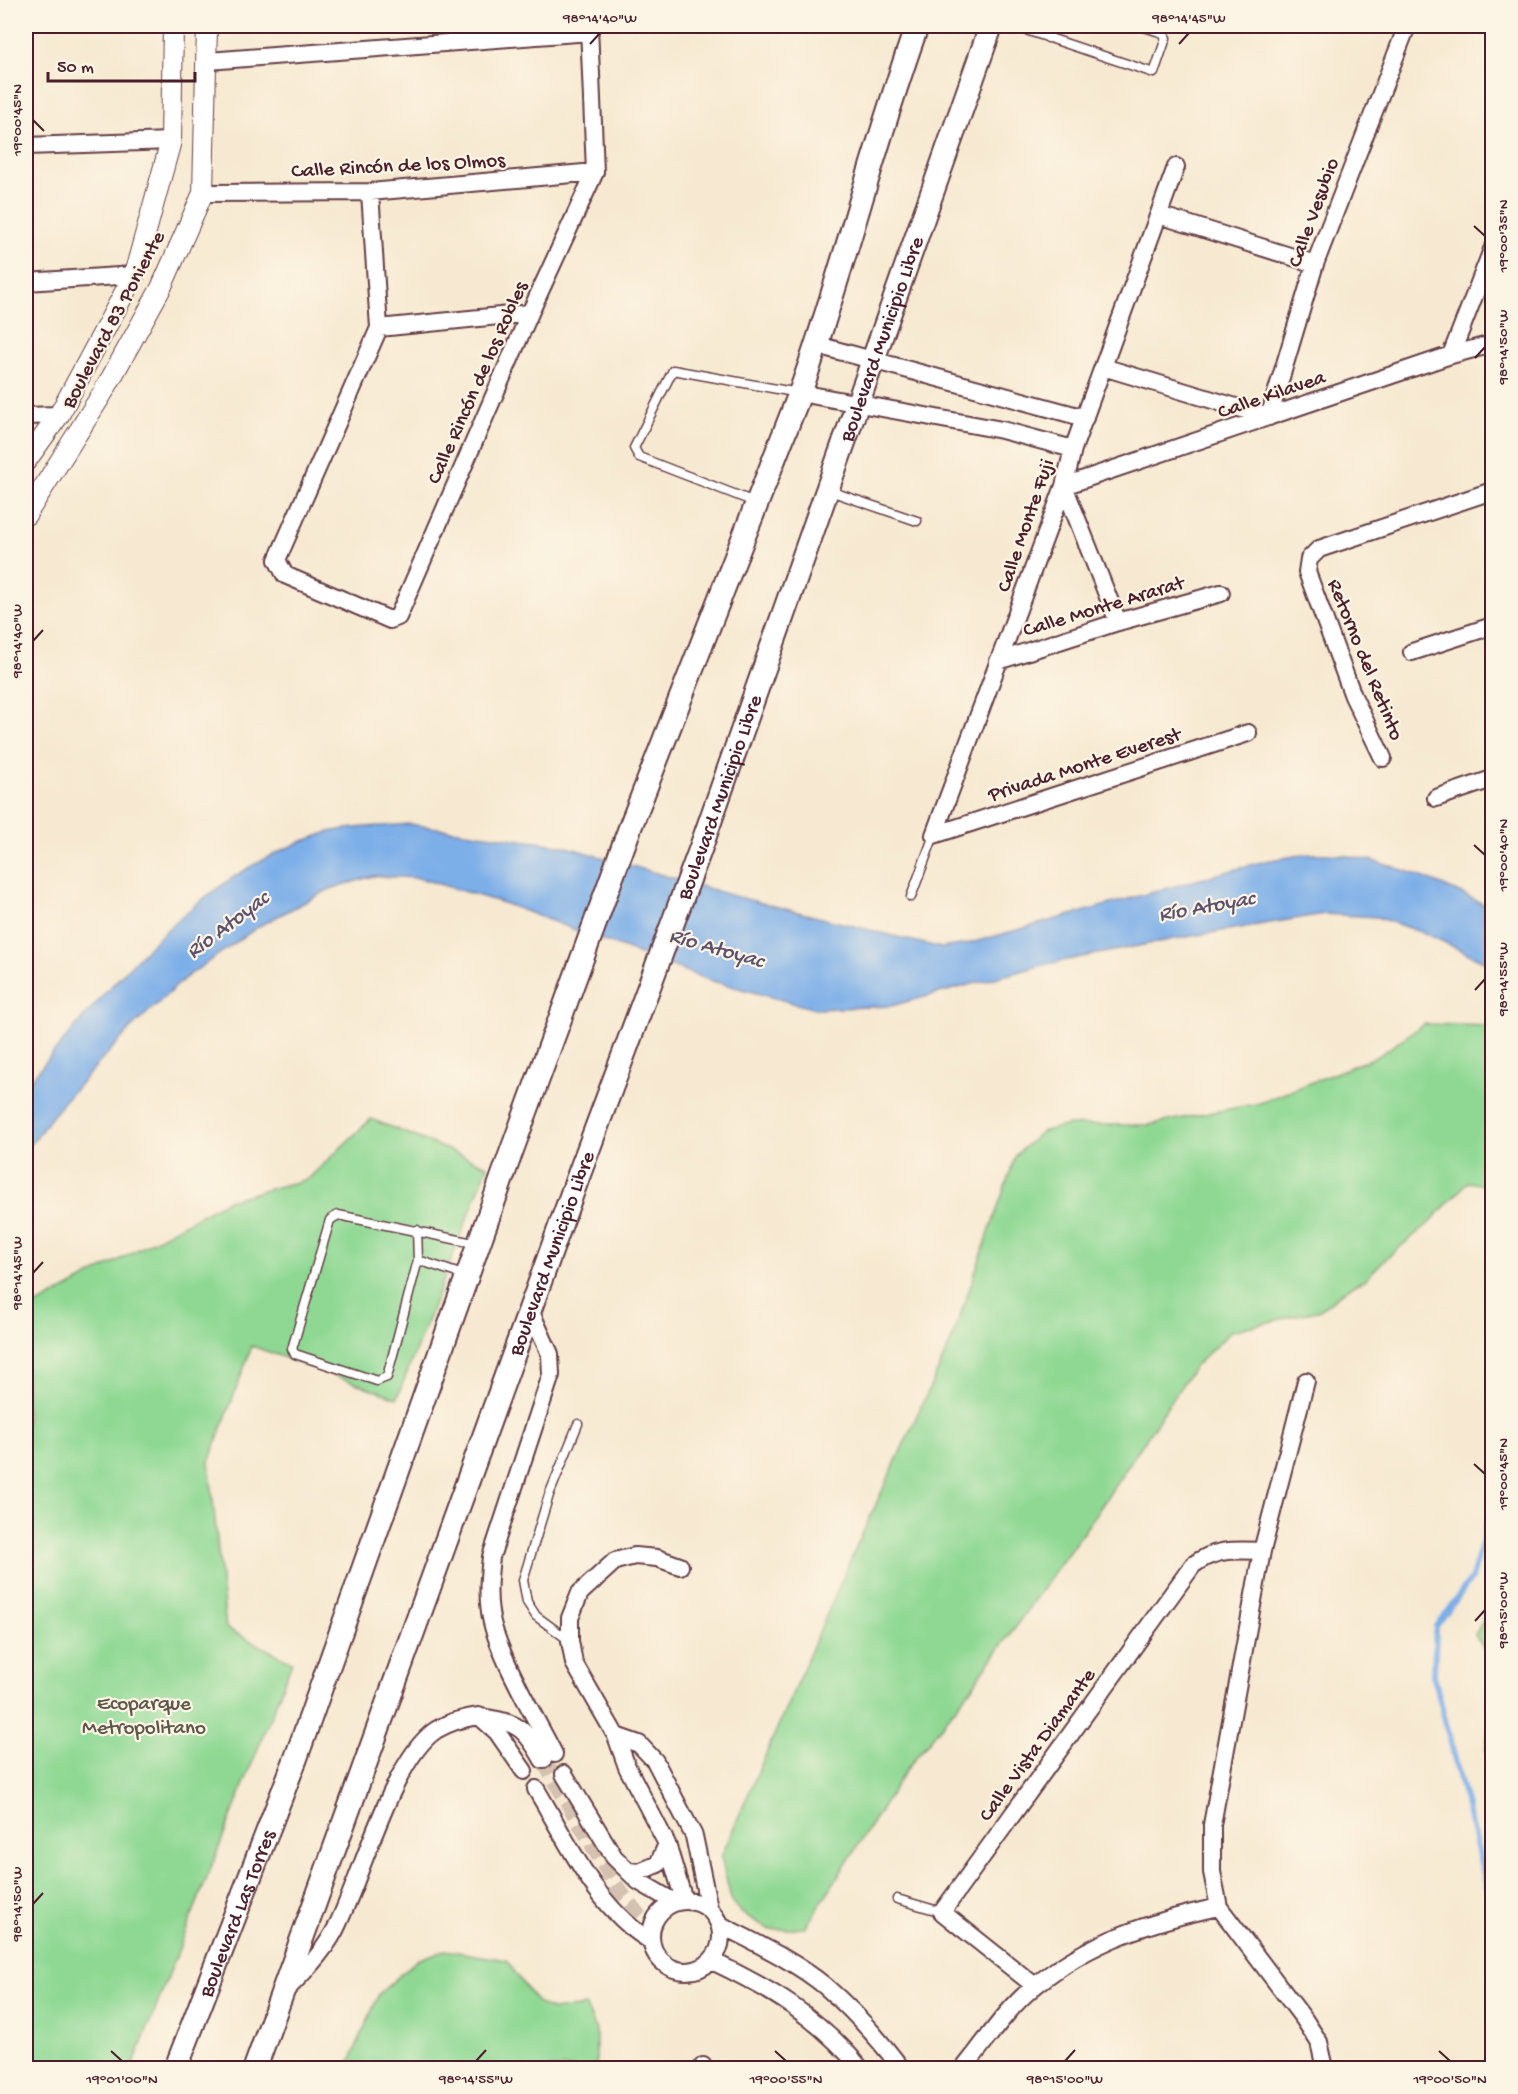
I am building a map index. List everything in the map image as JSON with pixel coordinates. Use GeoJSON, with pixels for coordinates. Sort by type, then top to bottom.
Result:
{"type":"FeatureCollection","features":[{"type":"Feature","properties":{"kind":"main road"},"geometry":{"type":"LineString","coordinates":[[467,1276],[631,825],[800,393],[817,345],[890,99],[917,26]]}},
{"type":"Feature","properties":{"kind":"main road","name":"Boulevard Municipio Libre"},"geometry":{"type":"LineString","coordinates":[[282,1994],[578,1176],[700,850],[991,26]]}},
{"type":"Feature","properties":{"kind":"main road","name":"Boulevard Las Torres"},"geometry":{"type":"LineString","coordinates":[[176,2068],[296,1758],[467,1276]]}},
{"type":"Feature","properties":{"kind":"main road"},"geometry":{"type":"LineString","coordinates":[[255,2068],[282,1994]]}},
{"type":"Feature","properties":{"kind":"street","name":"Boulevard 83 Poniente"},"geometry":{"type":"LineString","coordinates":[[26,461],[59,415],[134,275],[171,141],[173,26]]}},
{"type":"Feature","properties":{"kind":"street","name":"Boulevard 83 Poniente"},"geometry":{"type":"LineString","coordinates":[[26,515],[104,391],[161,288],[203,193],[208,61],[207,26]]}},
{"type":"Feature","properties":{"kind":"street","name":"Calle Vesubio"},"geometry":{"type":"LineString","coordinates":[[1269,417],[1316,264],[1407,26]]}},
{"type":"Feature","properties":{"kind":"street"},"geometry":{"type":"LineString","coordinates":[[208,61],[589,29]]}},
{"type":"Feature","properties":{"kind":"street","name":"Calle Rincón de los Robles"},"geometry":{"type":"LineString","coordinates":[[379,328],[277,560],[279,568],[285,575],[390,620],[398,617],[530,313],[595,172],[589,29]]}},
{"type":"Feature","properties":{"kind":"street"},"geometry":{"type":"LineString","coordinates":[[26,146],[171,141]]}},
{"type":"Feature","properties":{"kind":"street","name":"Calle Monte Fuji"},"geometry":{"type":"LineString","coordinates":[[934,835],[1064,486],[1074,449],[1176,167]]}},
{"type":"Feature","properties":{"kind":"street","name":"Calle Rincón de los Olmos"},"geometry":{"type":"LineString","coordinates":[[203,193],[370,192],[595,172]]}},
{"type":"Feature","properties":{"kind":"street"},"geometry":{"type":"LineString","coordinates":[[370,192],[379,328],[530,313]]}},
{"type":"Feature","properties":{"kind":"street"},"geometry":{"type":"LineString","coordinates":[[1160,215],[1316,264]]}},
{"type":"Feature","properties":{"kind":"street"},"geometry":{"type":"LineString","coordinates":[[1451,355],[1492,250]]}},
{"type":"Feature","properties":{"kind":"street"},"geometry":{"type":"LineString","coordinates":[[26,282],[134,275]]}},
{"type":"Feature","properties":{"kind":"street","name":"Calle Kilavea"},"geometry":{"type":"LineString","coordinates":[[1064,486],[1451,355],[1492,344]]}},
{"type":"Feature","properties":{"kind":"street"},"geometry":{"type":"LineString","coordinates":[[817,345],[1085,418]]}},
{"type":"Feature","properties":{"kind":"street"},"geometry":{"type":"LineString","coordinates":[[1103,367],[1269,417]]}},
{"type":"Feature","properties":{"kind":"street"},"geometry":{"type":"LineString","coordinates":[[800,393],[1002,430],[1074,449]]}},
{"type":"Feature","properties":{"kind":"street"},"geometry":{"type":"LineString","coordinates":[[26,416],[59,415]]}},
{"type":"Feature","properties":{"kind":"street"},"geometry":{"type":"LineString","coordinates":[[1064,486],[1118,622]]}},
{"type":"Feature","properties":{"kind":"street","name":"Retorno del Retinto"},"geometry":{"type":"LineString","coordinates":[[1383,758],[1353,696],[1307,572],[1309,559],[1319,549],[1492,491]]}},
{"type":"Feature","properties":{"kind":"street","name":"Calle Monte Ararat"},"geometry":{"type":"LineString","coordinates":[[998,661],[1118,622],[1221,593]]}},
{"type":"Feature","properties":{"kind":"street"},"geometry":{"type":"LineString","coordinates":[[1412,652],[1492,626]]}},
{"type":"Feature","properties":{"kind":"street","name":"Privada Monte Everest"},"geometry":{"type":"LineString","coordinates":[[934,835],[1248,733]]}},
{"type":"Feature","properties":{"kind":"street"},"geometry":{"type":"LineString","coordinates":[[1436,798],[1492,778]]}},
{"type":"Feature","properties":{"kind":"street"},"geometry":{"type":"LineString","coordinates":[[282,1994],[310,1966],[333,1932],[404,1768],[412,1754],[435,1730],[464,1718],[479,1716],[510,1722],[529,1736],[549,1757],[498,1640],[490,1613],[489,1591],[491,1557],[551,1375],[550,1354],[530,1310]]}},
{"type":"Feature","properties":{"kind":"street"},"geometry":{"type":"LineString","coordinates":[[1306,1381],[1262,1551],[1212,1824],[1212,1872],[1219,1907],[1304,2019],[1319,2042],[1325,2068]]}},
{"type":"Feature","properties":{"kind":"street","name":"Calle Vista Diamante"},"geometry":{"type":"LineString","coordinates":[[942,1912],[1193,1565],[1206,1555],[1222,1550],[1262,1551]]}},
{"type":"Feature","properties":{"kind":"street"},"geometry":{"type":"LineString","coordinates":[[679,1901],[667,1844],[627,1767],[616,1736],[574,1663],[570,1641],[570,1618],[580,1593],[615,1561],[635,1556],[657,1558],[680,1566]]}},
{"type":"Feature","properties":{"kind":"street"},"geometry":{"type":"LineString","coordinates":[[479,1716],[497,1732],[524,1771]]}},
{"type":"Feature","properties":{"kind":"street"},"geometry":{"type":"LineString","coordinates":[[616,1736],[639,1744],[655,1761],[694,1836],[709,1908],[721,1925],[769,1951],[824,1986],[881,2042],[901,2068]]}},
{"type":"Feature","properties":{"kind":"street"},"geometry":{"type":"LineString","coordinates":[[564,1774],[605,1844],[638,1881],[679,1901],[697,1902],[709,1908]]}},
{"type":"Feature","properties":{"kind":"street"},"geometry":{"type":"LineString","coordinates":[[536,1790],[606,1904],[623,1922],[651,1941]]}},
{"type":"Feature","properties":{"kind":"street"},"geometry":{"type":"LineString","coordinates":[[628,1871],[639,1872],[658,1864],[667,1844]]}},
{"type":"Feature","properties":{"kind":"street"},"geometry":{"type":"LineString","coordinates":[[679,1901],[660,1911],[652,1925],[651,1941],[657,1956],[669,1966],[683,1971],[698,1970],[712,1961],[721,1944],[721,1925]]}},
{"type":"Feature","properties":{"kind":"street"},"geometry":{"type":"LineString","coordinates":[[964,2068],[1035,1986],[1089,1950],[1124,1932],[1163,1919],[1219,1907]]}},
{"type":"Feature","properties":{"kind":"street"},"geometry":{"type":"LineString","coordinates":[[942,1912],[1035,1986]]}},
{"type":"Feature","properties":{"kind":"street"},"geometry":{"type":"LineString","coordinates":[[712,1961],[764,1986],[817,2022],[860,2068]]}},
{"type":"Feature","properties":{"kind":"lane"},"geometry":{"type":"LineString","coordinates":[[1014,26],[1152,74],[1156,71],[1166,38],[1163,33],[1141,26]]}},
{"type":"Feature","properties":{"kind":"lane"},"geometry":{"type":"LineString","coordinates":[[1048,38],[1052,26]]}},
{"type":"Feature","properties":{"kind":"lane"},"geometry":{"type":"LineString","coordinates":[[757,503],[639,457],[634,448],[673,370],[800,393]]}},
{"type":"Feature","properties":{"kind":"lane"},"geometry":{"type":"LineString","coordinates":[[827,490],[917,521]]}},
{"type":"Feature","properties":{"kind":"lane","name":"Calle Monte Fuji"},"geometry":{"type":"LineString","coordinates":[[911,897],[934,835]]}},
{"type":"Feature","properties":{"kind":"lane"},"geometry":{"type":"LineString","coordinates":[[417,1230],[418,1260],[387,1377],[376,1381],[292,1352],[330,1220],[334,1216],[417,1230],[478,1244]]}},
{"type":"Feature","properties":{"kind":"lane"},"geometry":{"type":"LineString","coordinates":[[418,1260],[467,1276]]}},
{"type":"Feature","properties":{"kind":"lane"},"geometry":{"type":"LineString","coordinates":[[570,1641],[536,1616],[527,1602],[523,1581],[549,1495],[578,1424]]}},
{"type":"Feature","properties":{"kind":"lane"},"geometry":{"type":"LineString","coordinates":[[897,1899],[942,1912]]}},
{"type":"Feature","properties":{"kind":"green space"},"geometry":{"type":"Polygon","coordinates":[[[1424,1024],[1492,1026],[1492,1186],[1468,1182],[1427,1225],[1383,1261],[1365,1280],[1348,1288],[1320,1310],[1231,1331],[1193,1368],[1094,1517],[969,1691],[906,1770],[805,1928],[770,1930],[740,1912],[731,1899],[721,1857],[858,1543],[951,1342],[1016,1155],[1041,1132],[1068,1125],[1148,1125],[1260,1103],[1378,1056],[1424,1024]]]}},
{"type":"Feature","properties":{"kind":"green space","name":"Ecoparque Metropolitano"},"geometry":{"type":"Polygon","coordinates":[[[371,1119],[488,1166],[397,1398],[252,1346],[209,1462],[226,1628],[292,1662],[132,2068],[26,2068],[26,1311],[228,1200],[308,1179],[371,1119]]]}},
{"type":"Feature","properties":{"kind":"green space"},"geometry":{"type":"Polygon","coordinates":[[[1492,1605],[1492,1671],[1487,1654],[1475,1635],[1492,1605]]]}},
{"type":"Feature","properties":{"kind":"green space"},"geometry":{"type":"Polygon","coordinates":[[[1492,1705],[1492,1780],[1486,1748],[1492,1705]]]}},
{"type":"Feature","properties":{"kind":"green space"},"geometry":{"type":"Polygon","coordinates":[[[445,1950],[506,1960],[538,2004],[552,2010],[586,2006],[596,2030],[596,2068],[347,2068],[379,1994],[417,1960],[445,1950]]]}},
{"type":"Feature","properties":{"kind":"water","name":"Río Atoyac"},"geometry":{"type":"Polygon","coordinates":[[[409,824],[564,846],[734,896],[941,948],[967,944],[1265,861],[1311,854],[1334,854],[1404,870],[1492,908],[1492,965],[1429,935],[1377,917],[1324,914],[1174,939],[1047,964],[891,1006],[815,1009],[709,980],[506,904],[419,878],[373,876],[330,889],[261,925],[185,978],[131,1028],[65,1100],[26,1150],[26,1085],[123,974],[195,905],[235,876],[277,852],[323,834],[354,828],[409,824]]]}},
{"type":"Feature","properties":{"kind":"waterway"},"geometry":{"type":"LineString","coordinates":[[1492,1508],[1472,1578],[1436,1626],[1434,1676],[1492,1907]]}},
{"type":"Feature","properties":{"kind":"tunnel"},"geometry":{"type":"LineString","coordinates":[[543,1760],[618,1889],[652,1933]]}}]}
